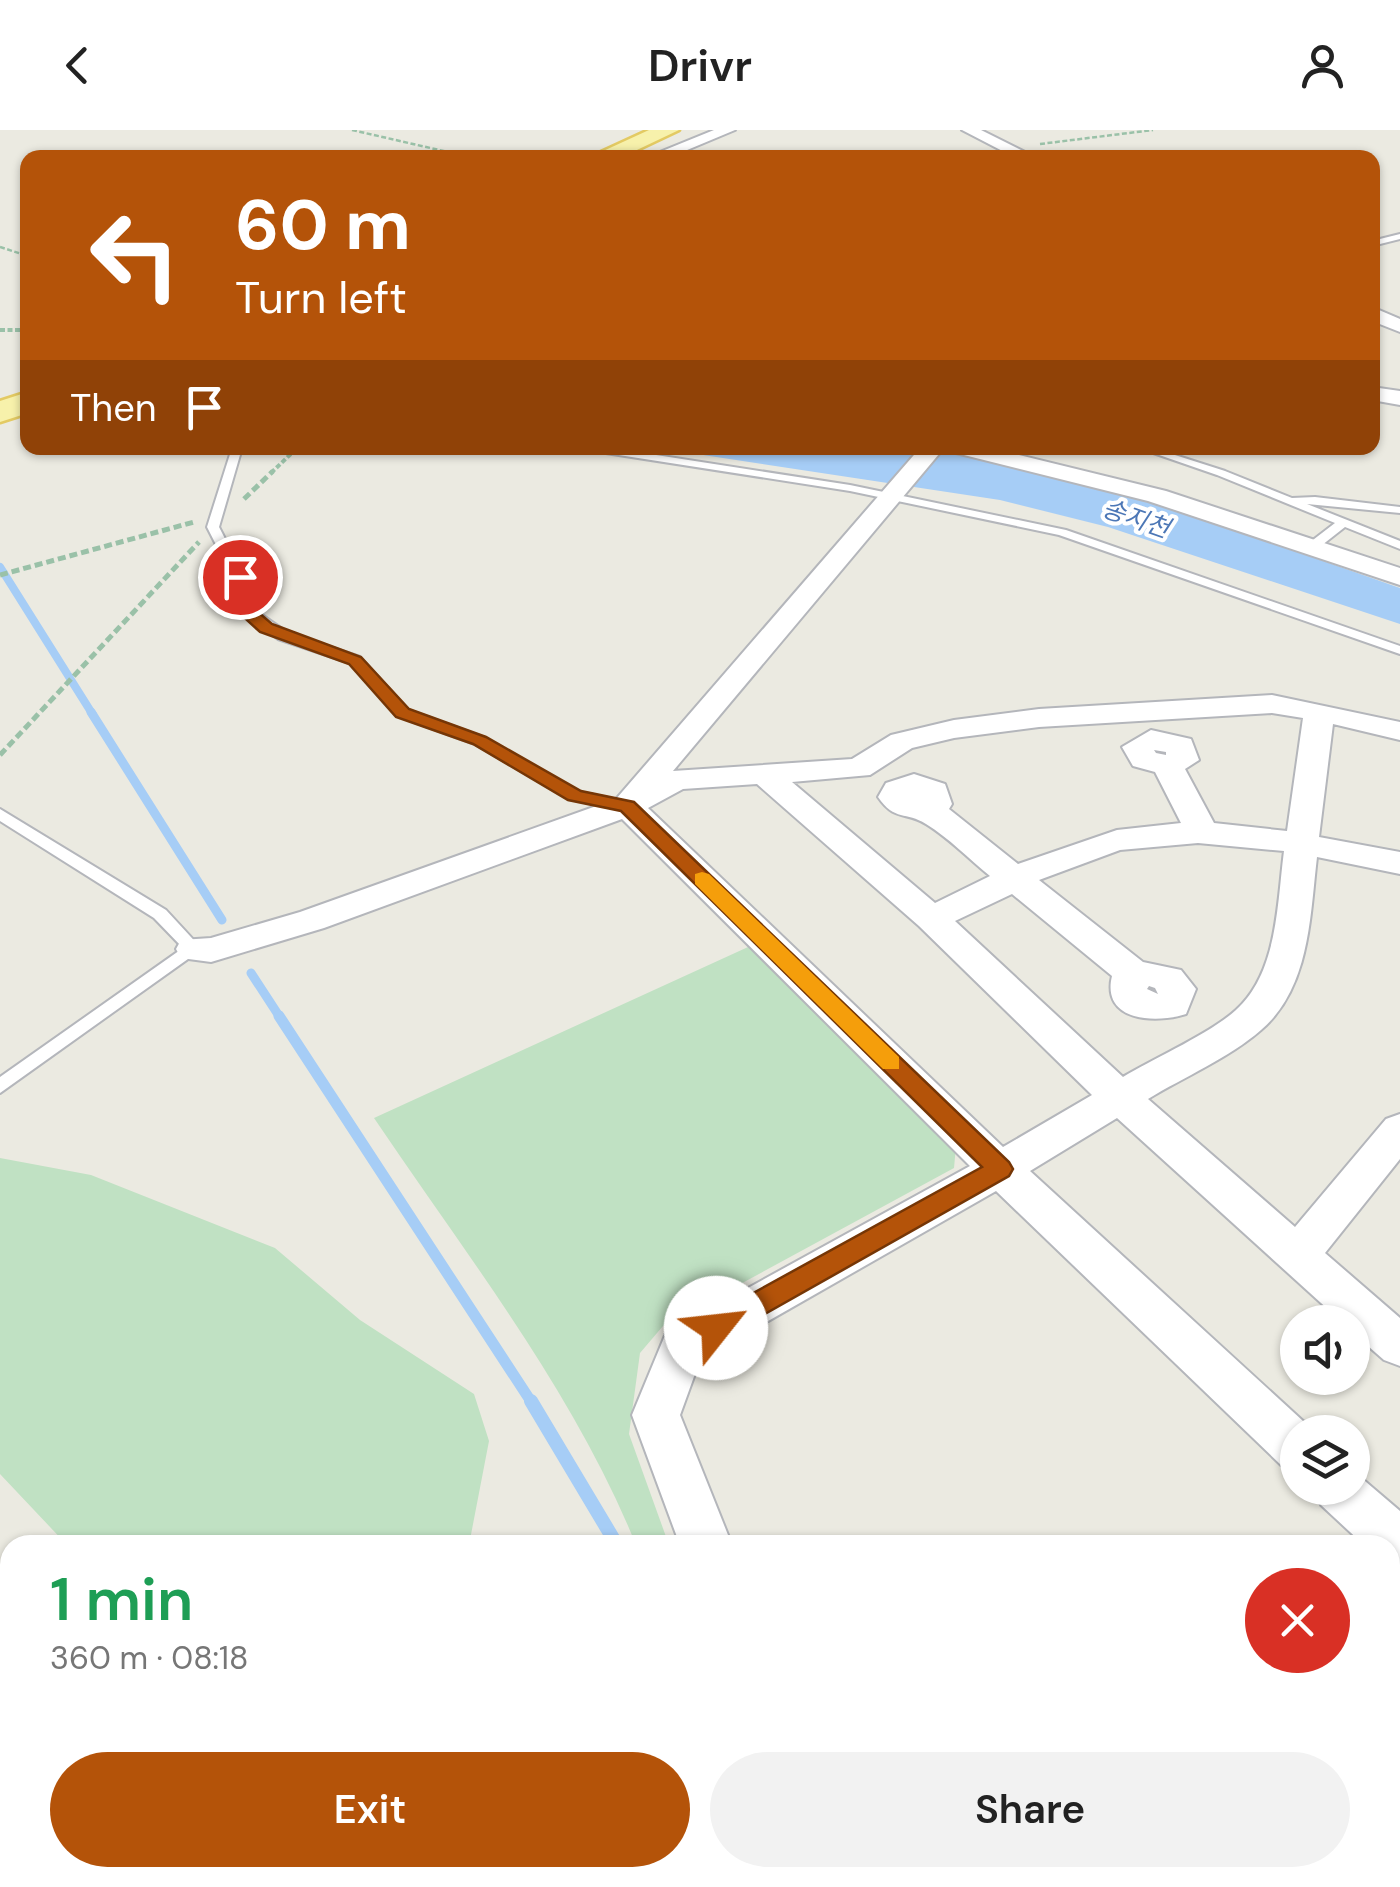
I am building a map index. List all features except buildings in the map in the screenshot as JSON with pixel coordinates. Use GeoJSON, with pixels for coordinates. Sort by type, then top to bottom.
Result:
{"type":"FeatureCollection","features":[{"type":"Feature","properties":{"kind":"main road"},"geometry":{"type":"LineString","coordinates":[[619,150],[668,130]]}},
{"type":"Feature","properties":{"kind":"main road"},"geometry":{"type":"LineString","coordinates":[[644,150],[692,130]]}},
{"type":"Feature","properties":{"kind":"street"},"geometry":{"type":"LineString","coordinates":[[674,150],[728,130]]}},
{"type":"Feature","properties":{"kind":"street"},"geometry":{"type":"LineString","coordinates":[[969,130],[1014,150]]}},
{"type":"Feature","properties":{"kind":"street"},"geometry":{"type":"LineString","coordinates":[[627,806],[926,455]]}},
{"type":"Feature","properties":{"kind":"street"},"geometry":{"type":"LineString","coordinates":[[993,455],[1140,491],[1400,577]]}},
{"type":"Feature","properties":{"kind":"street"},"geometry":{"type":"LineString","coordinates":[[202,950],[257,935],[627,806],[676,780],[858,768],[902,740],[1039,718],[1272,704],[1400,731]]}},
{"type":"Feature","properties":{"kind":"street"},"geometry":{"type":"LineString","coordinates":[[702,1535],[656,1415],[682,1347],[1000,1169],[1249,1020],[1278,978],[1288,950],[1319,712]]}},
{"type":"Feature","properties":{"kind":"street"},"geometry":{"type":"LineString","coordinates":[[1167,765],[1202,830]]}},
{"type":"Feature","properties":{"kind":"street"},"geometry":{"type":"LineString","coordinates":[[763,774],[930,918],[1120,1098],[1400,1346]]}},
{"type":"Feature","properties":{"kind":"street"},"geometry":{"type":"LineString","coordinates":[[627,806],[1000,1169],[1280,1432]]}},
{"type":"Feature","properties":{"kind":"street"},"geometry":{"type":"LineString","coordinates":[[928,808],[1134,974]]}},
{"type":"Feature","properties":{"kind":"street"},"geometry":{"type":"LineString","coordinates":[[930,918],[1077,852],[1202,830],[1400,863]]}},
{"type":"Feature","properties":{"kind":"street"},"geometry":{"type":"LineString","coordinates":[[1298,1255],[1400,1130]]}},
{"type":"Feature","properties":{"kind":"street"},"geometry":{"type":"LineString","coordinates":[[1356,1505],[1389,1535]]}},
{"type":"Feature","properties":{"kind":"lane"},"geometry":{"type":"LineString","coordinates":[[234,455],[213,526],[226,554],[236,563],[243,608],[266,628],[355,660],[402,713],[480,740],[575,796],[627,806]]}},
{"type":"Feature","properties":{"kind":"lane"},"geometry":{"type":"LineString","coordinates":[[641,455],[894,492],[1062,532],[1400,650]]}},
{"type":"Feature","properties":{"kind":"lane"},"geometry":{"type":"LineString","coordinates":[[1166,455],[1221,473],[1400,545]]}},
{"type":"Feature","properties":{"kind":"lane"},"geometry":{"type":"LineString","coordinates":[[1288,502],[1315,500],[1400,510]]}},
{"type":"Feature","properties":{"kind":"lane"},"geometry":{"type":"LineString","coordinates":[[1313,546],[1342,524]]}},
{"type":"Feature","properties":{"kind":"lane"},"geometry":{"type":"LineString","coordinates":[[0,814],[160,914],[202,950],[0,1086]]}},
{"type":"Feature","properties":{"kind":"path"},"geometry":{"type":"LineString","coordinates":[[352,130],[439,150]]}},
{"type":"Feature","properties":{"kind":"path"},"geometry":{"type":"LineString","coordinates":[[1010,148],[1153,130]]}},
{"type":"Feature","properties":{"kind":"path"},"geometry":{"type":"LineString","coordinates":[[0,755],[213,526],[289,455]]}},
{"type":"Feature","properties":{"kind":"path"},"geometry":{"type":"LineString","coordinates":[[0,575],[211,518],[213,526]]}},
{"type":"Feature","properties":{"kind":"green space"},"geometry":{"type":"Polygon","coordinates":[[[759,942],[956,1146],[954,1168],[663,1326],[640,1353],[629,1434],[665,1535],[632,1535],[611,1488],[550,1378],[374,1118],[759,942]]]}},
{"type":"Feature","properties":{"kind":"green space"},"geometry":{"type":"Polygon","coordinates":[[[0,1158],[91,1175],[275,1248],[360,1320],[474,1394],[489,1441],[471,1535],[58,1535],[0,1474],[0,1158]]]}},
{"type":"Feature","properties":{"kind":"water","name":"송지천"},"geometry":{"type":"Polygon","coordinates":[[[703,455],[976,455],[1003,459],[1175,509],[1400,588],[1400,624],[1108,527],[1000,500],[703,455]]]}},
{"type":"Feature","properties":{"kind":"waterway"},"geometry":{"type":"LineString","coordinates":[[0,567],[93,715]]}},
{"type":"Feature","properties":{"kind":"waterway"},"geometry":{"type":"LineString","coordinates":[[91,712],[222,920]]}},
{"type":"Feature","properties":{"kind":"waterway"},"geometry":{"type":"LineString","coordinates":[[251,973],[281,1019]]}},
{"type":"Feature","properties":{"kind":"waterway"},"geometry":{"type":"LineString","coordinates":[[279,1016],[532,1403]]}},
{"type":"Feature","properties":{"kind":"waterway"},"geometry":{"type":"LineString","coordinates":[[531,1401],[611,1535]]}},
{"type":"Feature","properties":{"kind":"slow traffic"},"geometry":{"type":"LineString","coordinates":[[702,879],[891,1063]]}},
{"type":"Feature","properties":{"kind":"route"},"geometry":{"type":"LineString","coordinates":[[240,577],[243,608],[266,628],[355,660],[378,691],[402,713],[480,740],[575,796],[627,806],[1000,1169],[716,1328]]}}]}
